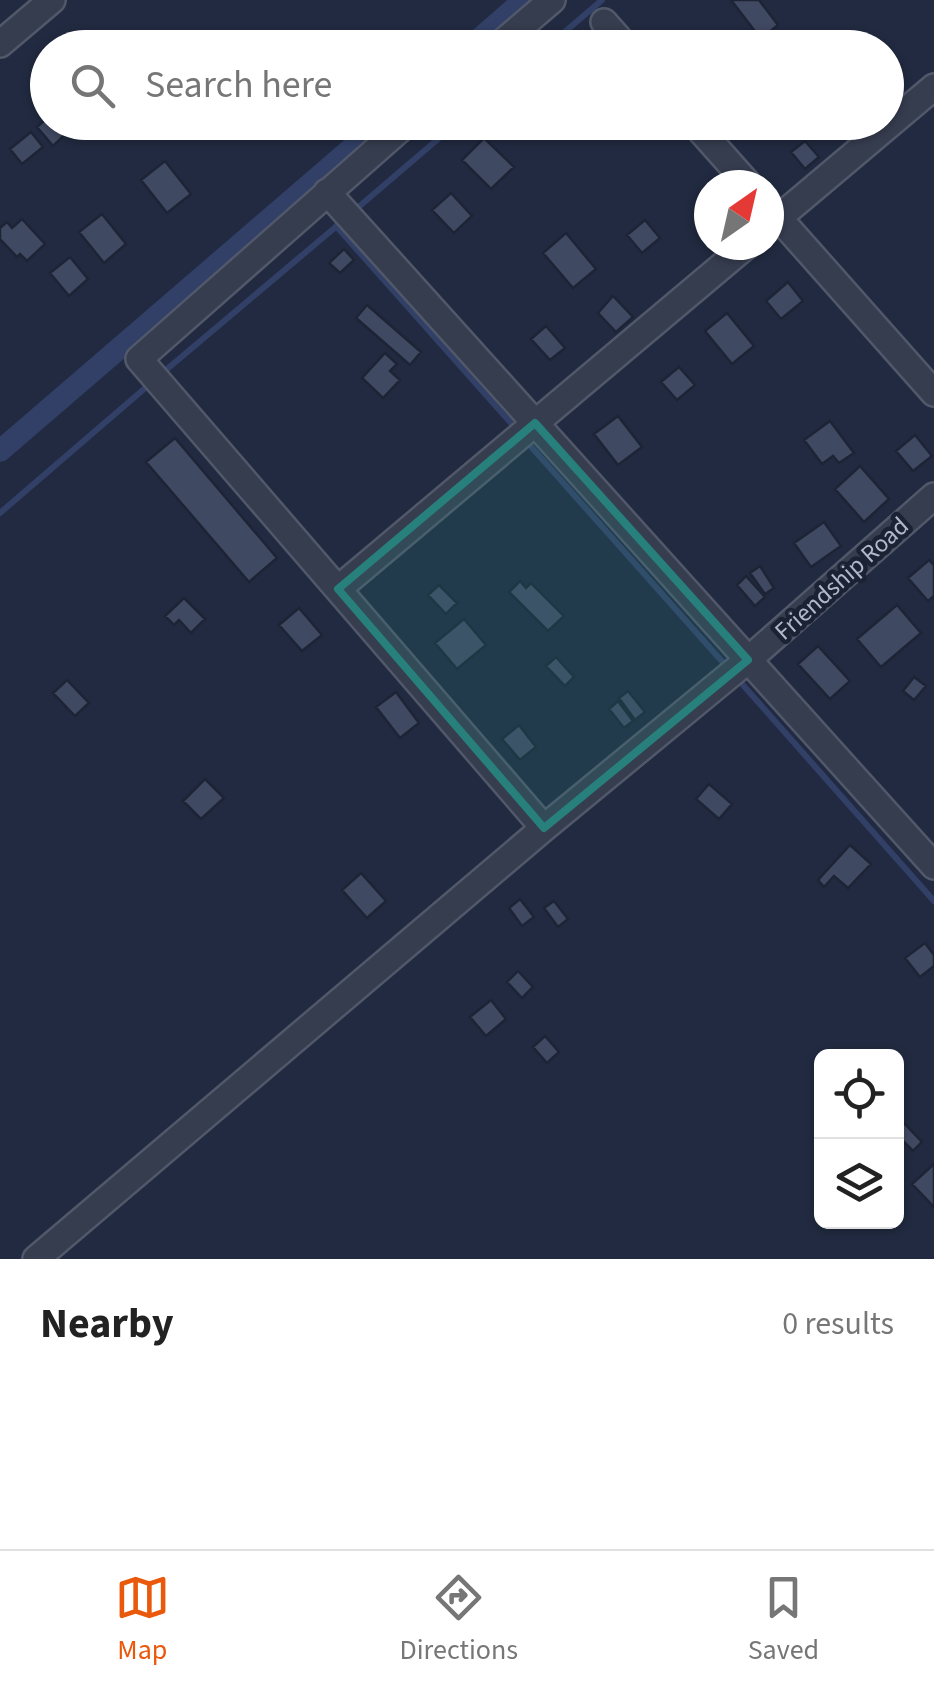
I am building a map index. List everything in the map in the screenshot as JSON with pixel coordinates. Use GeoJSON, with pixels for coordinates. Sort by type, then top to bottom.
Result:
{"type":"FeatureCollection","features":[{"type":"Feature","properties":{"kind":"street"},"geometry":{"type":"LineString","coordinates":[[0,44],[52,0]]}},
{"type":"Feature","properties":{"kind":"street"},"geometry":{"type":"LineString","coordinates":[[517,30],[552,0]]}},
{"type":"Feature","properties":{"kind":"street"},"geometry":{"type":"LineString","coordinates":[[604,22],[611,30]]}},
{"type":"Feature","properties":{"kind":"street"},"geometry":{"type":"LineString","coordinates":[[904,111],[934,87]]}},
{"type":"Feature","properties":{"kind":"street"},"geometry":{"type":"LineString","coordinates":[[387,140],[139,359],[544,828]]}},
{"type":"Feature","properties":{"kind":"street"},"geometry":{"type":"LineString","coordinates":[[710,140],[736,170]]}},
{"type":"Feature","properties":{"kind":"street"},"geometry":{"type":"LineString","coordinates":[[784,207],[868,140]]}},
{"type":"Feature","properties":{"kind":"street"},"geometry":{"type":"LineString","coordinates":[[326,192],[934,866]]}},
{"type":"Feature","properties":{"kind":"street"},"geometry":{"type":"LineString","coordinates":[[784,230],[934,392]]}},
{"type":"Feature","properties":{"kind":"street"},"geometry":{"type":"LineString","coordinates":[[338,589],[728,260]]}},
{"type":"Feature","properties":{"kind":"street","name":"Friendship Road"},"geometry":{"type":"LineString","coordinates":[[36,1259],[748,660],[934,496]]}},
{"type":"Feature","properties":{"kind":"highlighted area"},"geometry":{"type":"Polygon","coordinates":[[[535,423],[748,660],[544,828],[338,589],[535,423]]]}},
{"type":"Feature","properties":{"kind":"building"},"geometry":{"type":"Polygon","coordinates":[[[731,0],[759,0],[778,25],[772,30],[754,30],[731,0]]]}},
{"type":"Feature","properties":{"kind":"building"},"geometry":{"type":"Polygon","coordinates":[[[30,133],[30,140],[37,140],[43,147],[22,164],[10,149],[30,133]]]}},
{"type":"Feature","properties":{"kind":"building"},"geometry":{"type":"Polygon","coordinates":[[[486,140],[514,167],[491,189],[462,160],[486,140]]]}},
{"type":"Feature","properties":{"kind":"building"},"geometry":{"type":"Polygon","coordinates":[[[805,141],[819,157],[805,169],[791,152],[805,141]]]}},
{"type":"Feature","properties":{"kind":"building"},"geometry":{"type":"Polygon","coordinates":[[[165,161],[191,194],[167,213],[141,180],[165,161]]]}},
{"type":"Feature","properties":{"kind":"building"},"geometry":{"type":"Polygon","coordinates":[[[451,193],[472,216],[454,233],[432,210],[451,193]]]}},
{"type":"Feature","properties":{"kind":"building"},"geometry":{"type":"Polygon","coordinates":[[[102,214],[126,244],[104,263],[79,232],[102,214]]]}},
{"type":"Feature","properties":{"kind":"building"},"geometry":{"type":"Polygon","coordinates":[[[22,219],[45,244],[27,261],[20,254],[17,257],[0,239],[0,228],[7,222],[12,228],[22,219]]]}},
{"type":"Feature","properties":{"kind":"building"},"geometry":{"type":"Polygon","coordinates":[[[645,220],[660,238],[642,253],[627,235],[645,220]]]}},
{"type":"Feature","properties":{"kind":"building"},"geometry":{"type":"Polygon","coordinates":[[[566,233],[596,269],[573,288],[543,253],[566,233]]]}},
{"type":"Feature","properties":{"kind":"building"},"geometry":{"type":"Polygon","coordinates":[[[344,249],[354,260],[340,273],[329,263],[344,249]]]}},
{"type":"Feature","properties":{"kind":"building"},"geometry":{"type":"Polygon","coordinates":[[[70,257],[88,279],[69,296],[50,273],[70,257]]]}},
{"type":"Feature","properties":{"kind":"building"},"geometry":{"type":"Polygon","coordinates":[[[788,282],[803,301],[781,319],[766,301],[788,282]]]}},
{"type":"Feature","properties":{"kind":"building"},"geometry":{"type":"Polygon","coordinates":[[[613,296],[633,317],[616,332],[598,313],[613,296]]]}},
{"type":"Feature","properties":{"kind":"building"},"geometry":{"type":"Polygon","coordinates":[[[367,305],[421,352],[410,365],[356,318],[367,305]]]}},
{"type":"Feature","properties":{"kind":"building"},"geometry":{"type":"Polygon","coordinates":[[[727,313],[754,346],[732,364],[705,331],[727,313]]]}},
{"type":"Feature","properties":{"kind":"building"},"geometry":{"type":"Polygon","coordinates":[[[546,326],[565,348],[550,360],[531,339],[546,326]]]}},
{"type":"Feature","properties":{"kind":"building"},"geometry":{"type":"Polygon","coordinates":[[[385,353],[397,364],[390,371],[400,380],[383,398],[362,378],[385,353]]]}},
{"type":"Feature","properties":{"kind":"building"},"geometry":{"type":"Polygon","coordinates":[[[679,367],[695,385],[677,400],[661,382],[679,367]]]}},
{"type":"Feature","properties":{"kind":"building"},"geometry":{"type":"Polygon","coordinates":[[[618,416],[642,447],[618,465],[594,434],[618,416]]]}},
{"type":"Feature","properties":{"kind":"building"},"geometry":{"type":"Polygon","coordinates":[[[830,421],[854,453],[839,463],[833,456],[822,464],[804,440],[830,421]]]}},
{"type":"Feature","properties":{"kind":"building"},"geometry":{"type":"Polygon","coordinates":[[[915,435],[932,456],[913,471],[896,451],[915,435]]]}},
{"type":"Feature","properties":{"kind":"building"},"geometry":{"type":"Polygon","coordinates":[[[175,438],[277,558],[249,582],[146,462],[175,438]]]}},
{"type":"Feature","properties":{"kind":"building"},"geometry":{"type":"Polygon","coordinates":[[[860,466],[889,499],[864,522],[835,489],[860,466]]]}},
{"type":"Feature","properties":{"kind":"building"},"geometry":{"type":"Polygon","coordinates":[[[824,522],[841,546],[811,567],[794,543],[824,522]]]}},
{"type":"Feature","properties":{"kind":"building"},"geometry":{"type":"Polygon","coordinates":[[[929,560],[934,565],[934,596],[928,601],[908,578],[929,560]]]}},
{"type":"Feature","properties":{"kind":"building"},"geometry":{"type":"Polygon","coordinates":[[[760,566],[774,588],[765,594],[750,573],[760,566]]]}},
{"type":"Feature","properties":{"kind":"building"},"geometry":{"type":"Polygon","coordinates":[[[746,576],[765,597],[755,606],[737,585],[746,576]]]}},
{"type":"Feature","properties":{"kind":"building"},"geometry":{"type":"Polygon","coordinates":[[[520,581],[526,588],[531,583],[564,616],[548,631],[509,592],[520,581]]]}},
{"type":"Feature","properties":{"kind":"building"},"geometry":{"type":"Polygon","coordinates":[[[439,585],[457,603],[446,614],[428,595],[439,585]]]}},
{"type":"Feature","properties":{"kind":"building"},"geometry":{"type":"Polygon","coordinates":[[[184,598],[205,619],[191,633],[179,620],[174,625],[165,616],[184,598]]]}},
{"type":"Feature","properties":{"kind":"building"},"geometry":{"type":"Polygon","coordinates":[[[897,605],[921,633],[881,667],[857,639],[897,605]]]}},
{"type":"Feature","properties":{"kind":"building"},"geometry":{"type":"Polygon","coordinates":[[[299,608],[322,635],[302,651],[279,625],[299,608]]]}},
{"type":"Feature","properties":{"kind":"building"},"geometry":{"type":"Polygon","coordinates":[[[464,619],[486,645],[457,669],[435,643],[464,619]]]}},
{"type":"Feature","properties":{"kind":"building"},"geometry":{"type":"Polygon","coordinates":[[[818,646],[850,681],[830,699],[798,664],[818,646]]]}},
{"type":"Feature","properties":{"kind":"building"},"geometry":{"type":"Polygon","coordinates":[[[556,657],[574,677],[565,686],[546,666],[556,657]]]}},
{"type":"Feature","properties":{"kind":"building"},"geometry":{"type":"Polygon","coordinates":[[[914,677],[926,686],[914,700],[903,691],[914,677]]]}},
{"type":"Feature","properties":{"kind":"building"},"geometry":{"type":"Polygon","coordinates":[[[67,680],[89,703],[75,716],[53,693],[67,680]]]}},
{"type":"Feature","properties":{"kind":"building"},"geometry":{"type":"Polygon","coordinates":[[[628,691],[645,712],[635,720],[619,698],[628,691]]]}},
{"type":"Feature","properties":{"kind":"building"},"geometry":{"type":"Polygon","coordinates":[[[396,692],[419,723],[400,738],[376,707],[396,692]]]}},
{"type":"Feature","properties":{"kind":"building"},"geometry":{"type":"Polygon","coordinates":[[[618,701],[633,721],[624,728],[609,709],[618,701]]]}},
{"type":"Feature","properties":{"kind":"building"},"geometry":{"type":"Polygon","coordinates":[[[519,725],[536,747],[520,760],[502,739],[519,725]]]}},
{"type":"Feature","properties":{"kind":"building"},"geometry":{"type":"Polygon","coordinates":[[[205,779],[224,798],[201,819],[183,801],[205,779]]]}},
{"type":"Feature","properties":{"kind":"building"},"geometry":{"type":"Polygon","coordinates":[[[709,784],[732,804],[719,819],[696,799],[709,784]]]}},
{"type":"Feature","properties":{"kind":"building"},"geometry":{"type":"Polygon","coordinates":[[[850,845],[871,864],[848,888],[834,876],[824,887],[818,880],[850,845]]]}},
{"type":"Feature","properties":{"kind":"building"},"geometry":{"type":"Polygon","coordinates":[[[361,873],[386,901],[367,918],[342,890],[361,873]]]}},
{"type":"Feature","properties":{"kind":"building"},"geometry":{"type":"Polygon","coordinates":[[[520,899],[534,917],[522,926],[509,908],[520,899]]]}},
{"type":"Feature","properties":{"kind":"building"},"geometry":{"type":"Polygon","coordinates":[[[554,901],[568,919],[558,927],[544,908],[554,901]]]}},
{"type":"Feature","properties":{"kind":"building"},"geometry":{"type":"Polygon","coordinates":[[[925,943],[934,955],[934,966],[920,977],[905,958],[925,943]]]}},
{"type":"Feature","properties":{"kind":"building"},"geometry":{"type":"Polygon","coordinates":[[[518,971],[533,987],[522,998],[507,982],[518,971]]]}},
{"type":"Feature","properties":{"kind":"building"},"geometry":{"type":"Polygon","coordinates":[[[491,1000],[506,1019],[486,1036],[470,1017],[491,1000]]]}},
{"type":"Feature","properties":{"kind":"building"},"geometry":{"type":"Polygon","coordinates":[[[545,1036],[559,1052],[547,1063],[533,1047],[545,1036]]]}},
{"type":"Feature","properties":{"kind":"building"},"geometry":{"type":"Polygon","coordinates":[[[904,1123],[922,1142],[913,1151],[904,1142],[904,1123]]]}},
{"type":"Feature","properties":{"kind":"building"},"geometry":{"type":"Polygon","coordinates":[[[934,1164],[934,1207],[912,1184],[934,1164]]]}},
{"type":"Feature","properties":{"kind":"waterway"},"geometry":{"type":"LineString","coordinates":[[490,30],[524,0]]}},
{"type":"Feature","properties":{"kind":"waterway"},"geometry":{"type":"LineString","coordinates":[[567,30],[602,0]]}},
{"type":"Feature","properties":{"kind":"waterway"},"geometry":{"type":"LineString","coordinates":[[0,451],[361,140]]}},
{"type":"Feature","properties":{"kind":"waterway"},"geometry":{"type":"LineString","coordinates":[[355,210],[437,140]]}},
{"type":"Feature","properties":{"kind":"waterway"},"geometry":{"type":"LineString","coordinates":[[160,375],[338,225]]}},
{"type":"Feature","properties":{"kind":"waterway"},"geometry":{"type":"LineString","coordinates":[[336,226],[518,431]]}},
{"type":"Feature","properties":{"kind":"waterway"},"geometry":{"type":"LineString","coordinates":[[0,513],[151,383]]}},
{"type":"Feature","properties":{"kind":"waterway"},"geometry":{"type":"LineString","coordinates":[[526,441],[727,667]]}},
{"type":"Feature","properties":{"kind":"waterway"},"geometry":{"type":"LineString","coordinates":[[735,676],[934,901]]}}]}
